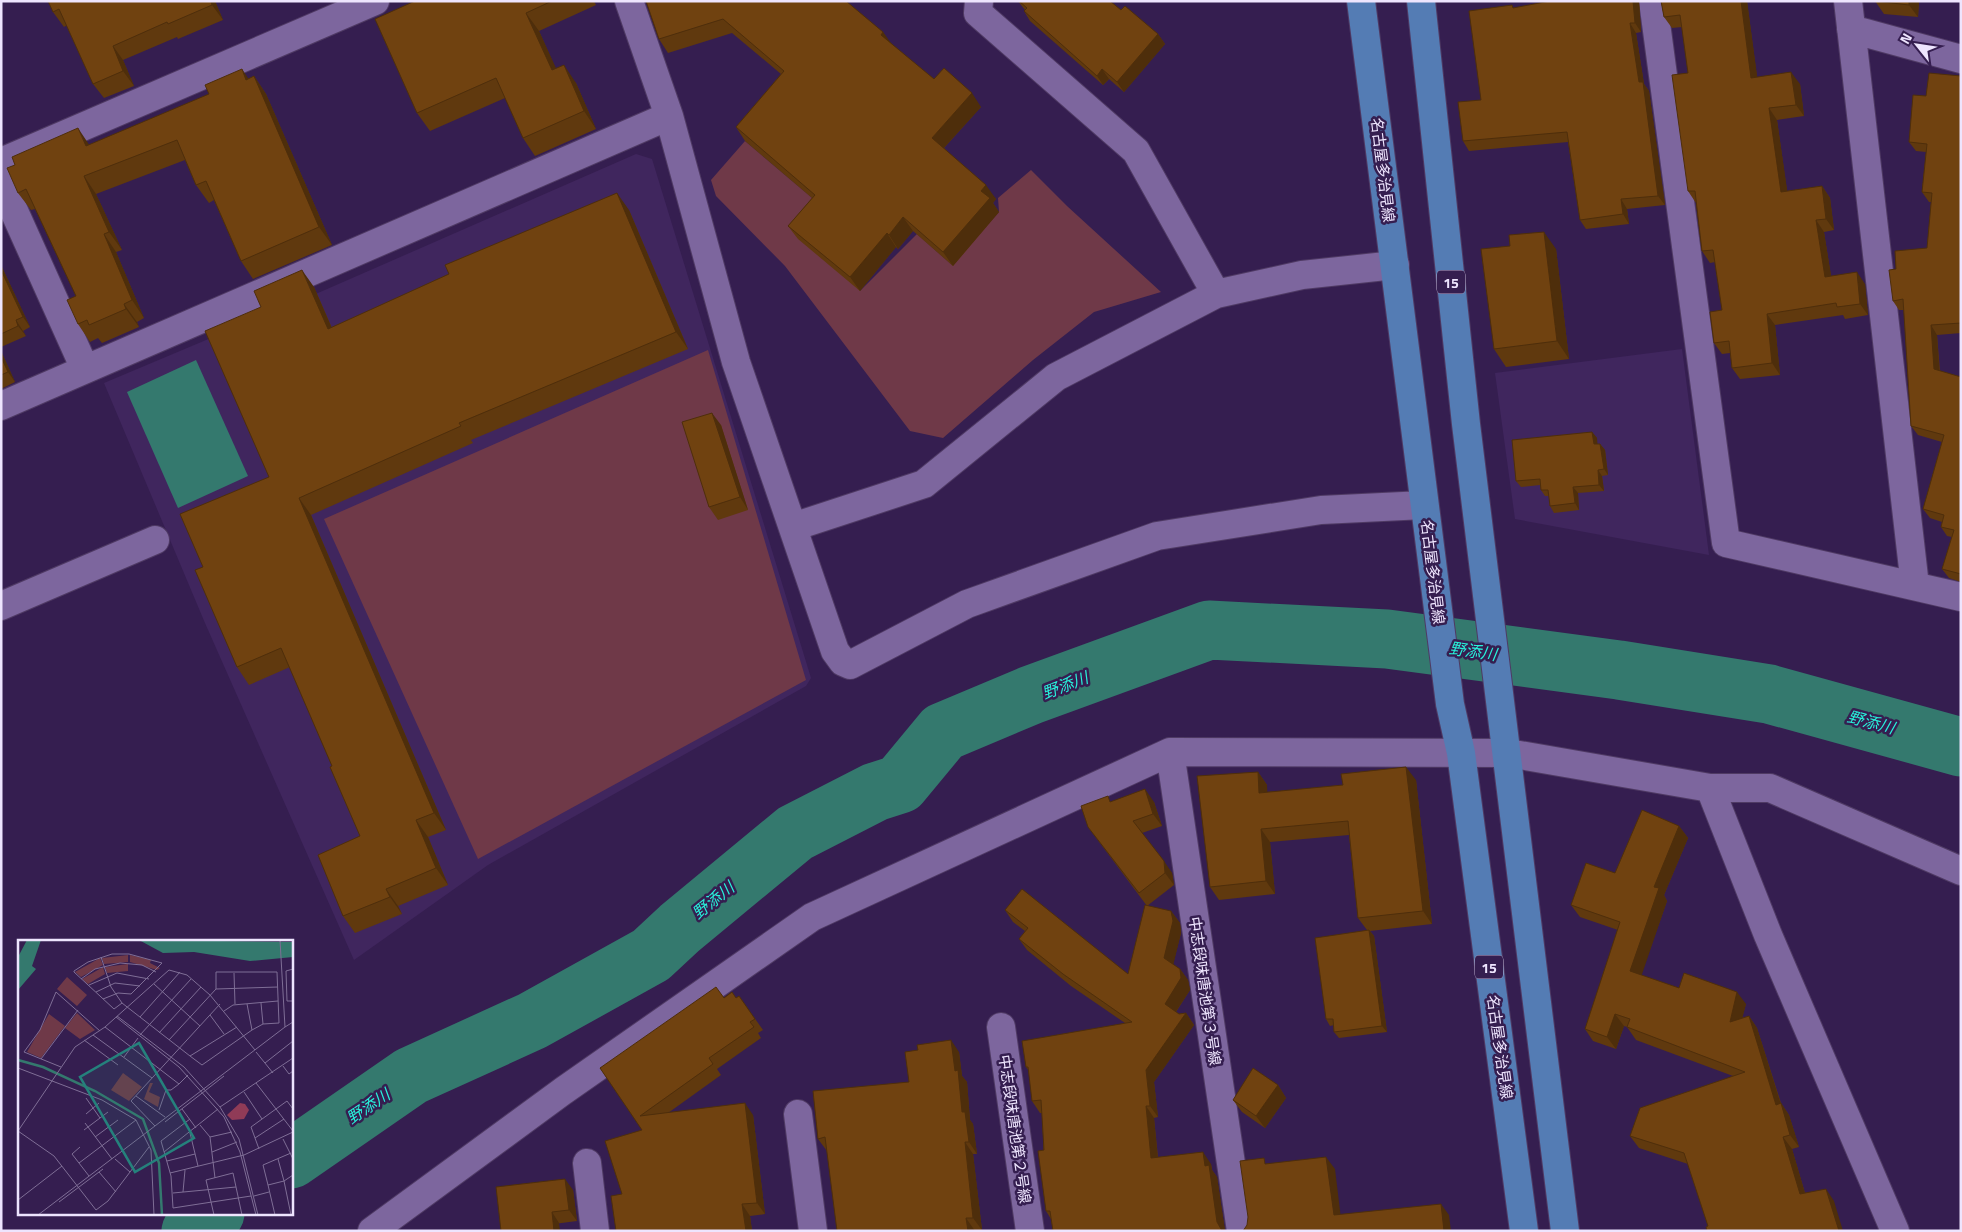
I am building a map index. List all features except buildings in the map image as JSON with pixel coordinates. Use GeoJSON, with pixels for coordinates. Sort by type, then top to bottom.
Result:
{"type":"FeatureCollection","features":[{"type":"Feature","properties":{"kind":"main road","name":"名古屋多治見線"},"geometry":{"type":"LineString","coordinates":[[1361,1],[1450,704],[1461,753],[1524,1231]]}},
{"type":"Feature","properties":{"kind":"main road","name":"15"},"geometry":{"type":"LineString","coordinates":[[1421,1],[1466,424],[1500,707],[1508,753],[1565,1231]]}},
{"type":"Feature","properties":{"kind":"street"},"geometry":{"type":"LineString","coordinates":[[1,162],[375,1]]}},
{"type":"Feature","properties":{"kind":"street"},"geometry":{"type":"LineString","coordinates":[[629,1],[669,116],[736,362],[836,651],[843,662],[850,665],[967,604],[1157,536],[1321,510],[1424,505]]}},
{"type":"Feature","properties":{"kind":"street"},"geometry":{"type":"LineString","coordinates":[[980,1],[978,13],[1136,151],[1216,294]]}},
{"type":"Feature","properties":{"kind":"street"},"geometry":{"type":"LineString","coordinates":[[1653,1],[1726,543],[1961,597]]}},
{"type":"Feature","properties":{"kind":"street"},"geometry":{"type":"LineString","coordinates":[[1848,1],[1915,586]]}},
{"type":"Feature","properties":{"kind":"street"},"geometry":{"type":"LineString","coordinates":[[1851,29],[1961,59]]}},
{"type":"Feature","properties":{"kind":"street"},"geometry":{"type":"LineString","coordinates":[[1,406],[669,116]]}},
{"type":"Feature","properties":{"kind":"street"},"geometry":{"type":"LineString","coordinates":[[1,182],[85,369]]}},
{"type":"Feature","properties":{"kind":"street"},"geometry":{"type":"LineString","coordinates":[[793,527],[924,484],[1056,377],[1216,294],[1302,276],[1395,265]]}},
{"type":"Feature","properties":{"kind":"street"},"geometry":{"type":"LineString","coordinates":[[1,606],[155,540]]}},
{"type":"Feature","properties":{"kind":"street"},"geometry":{"type":"LineString","coordinates":[[372,1231],[563,1091],[812,917],[1170,752],[1508,753],[1710,788],[1770,788],[1961,870]]}},
{"type":"Feature","properties":{"kind":"street","name":"中志段味唐池第３号線"},"geometry":{"type":"LineString","coordinates":[[1170,752],[1241,1231]]}},
{"type":"Feature","properties":{"kind":"street"},"geometry":{"type":"LineString","coordinates":[[1710,788],[1768,935],[1895,1231]]}},
{"type":"Feature","properties":{"kind":"street","name":"中志段味唐池第２号線"},"geometry":{"type":"LineString","coordinates":[[1000,1027],[1030,1231]]}},
{"type":"Feature","properties":{"kind":"street"},"geometry":{"type":"LineString","coordinates":[[798,1114],[813,1231]]}},
{"type":"Feature","properties":{"kind":"street"},"geometry":{"type":"LineString","coordinates":[[587,1163],[594,1231]]}},
{"type":"Feature","properties":{"kind":"shaded area"},"geometry":{"type":"Polygon","coordinates":[[[745,141],[817,202],[860,291],[917,234],[952,265],[999,212],[998,198],[1031,170],[1067,206],[1161,292],[1094,312],[1033,360],[943,438],[910,431],[785,266],[716,196],[711,180],[745,141]]]}},
{"type":"Feature","properties":{"kind":"shaded area"},"geometry":{"type":"Polygon","coordinates":[[[636,154],[652,159],[811,678],[806,686],[488,865],[354,960],[205,623],[104,383],[318,293],[636,154]]]}},
{"type":"Feature","properties":{"kind":"shaded area"},"geometry":{"type":"Polygon","coordinates":[[[1682,349],[1709,555],[1515,519],[1495,373],[1682,349]]]}},
{"type":"Feature","properties":{"kind":"shaded area"},"geometry":{"type":"Polygon","coordinates":[[[708,350],[806,680],[478,859],[324,519],[708,350]]]}},
{"type":"Feature","properties":{"kind":"shaded area"},"geometry":{"type":"Polygon","coordinates":[[[196,360],[248,476],[178,508],[127,392],[196,360]]]}},
{"type":"Feature","properties":{"kind":"waterway","name":"野添川"},"geometry":{"type":"LineString","coordinates":[[292,1158],[411,1076],[532,1021],[651,955],[680,928],[795,833],[875,792],[900,784],[943,732],[1031,695],[1209,630],[1387,639],[1619,670],[1769,694],[1961,747]]}},
{"type":"Feature","properties":{"kind":"waterway","name":"野添川"},"geometry":{"type":"LineString","coordinates":[[191,1231],[214,1214]]}}]}
